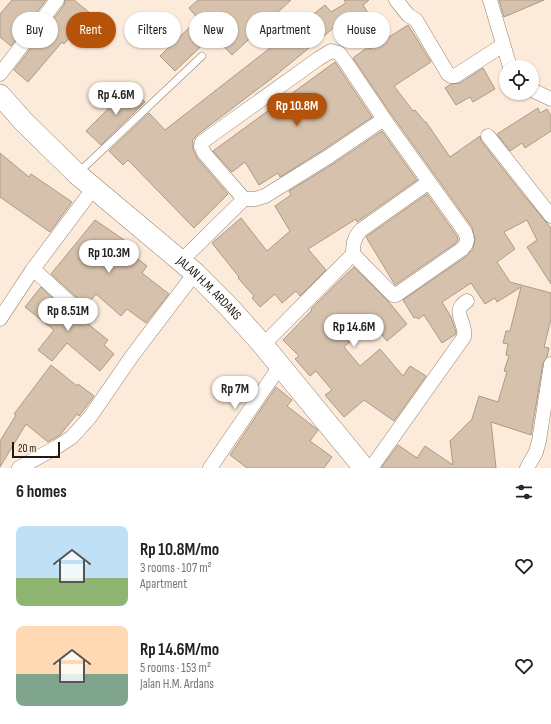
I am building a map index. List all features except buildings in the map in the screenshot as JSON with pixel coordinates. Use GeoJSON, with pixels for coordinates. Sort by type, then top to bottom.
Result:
{"type":"FeatureCollection","features":[{"type":"Feature","properties":{"kind":"street"},"geometry":{"type":"LineString","coordinates":[[0,74],[57,0]]}},
{"type":"Feature","properties":{"kind":"street"},"geometry":{"type":"LineString","coordinates":[[396,0],[408,15],[416,20],[448,74],[451,76],[455,76],[504,45]]}},
{"type":"Feature","properties":{"kind":"street"},"geometry":{"type":"LineString","coordinates":[[490,0],[508,60]]}},
{"type":"Feature","properties":{"kind":"street"},"geometry":{"type":"LineString","coordinates":[[384,119],[328,157],[265,196],[255,199],[244,199],[204,153],[201,146],[202,142],[326,53],[331,51],[341,55],[384,119],[429,182],[468,237],[466,245],[462,249],[395,295],[390,292],[353,254],[353,244],[356,236],[361,230],[429,182]]}},
{"type":"Feature","properties":{"kind":"street"},"geometry":{"type":"LineString","coordinates":[[539,93],[551,99]]}},
{"type":"Feature","properties":{"kind":"street","name":"JALAN H.M. ARDANS"},"geometry":{"type":"LineString","coordinates":[[0,94],[23,121],[93,189],[188,267],[228,306],[263,345],[364,468]]}},
{"type":"Feature","properties":{"kind":"street"},"geometry":{"type":"LineString","coordinates":[[488,136],[551,216]]}},
{"type":"Feature","properties":{"kind":"street"},"geometry":{"type":"LineString","coordinates":[[0,319],[34,269],[93,189]]}},
{"type":"Feature","properties":{"kind":"street"},"geometry":{"type":"LineString","coordinates":[[19,468],[72,437],[90,417],[132,356],[188,267],[244,199]]}},
{"type":"Feature","properties":{"kind":"street"},"geometry":{"type":"LineString","coordinates":[[263,345],[353,254]]}},
{"type":"Feature","properties":{"kind":"street"},"geometry":{"type":"LineString","coordinates":[[34,269],[80,312]]}},
{"type":"Feature","properties":{"kind":"street"},"geometry":{"type":"LineString","coordinates":[[371,468],[464,337],[465,330],[459,312],[461,306],[467,301]]}},
{"type":"Feature","properties":{"kind":"street"},"geometry":{"type":"LineString","coordinates":[[527,468],[536,452],[539,441],[551,364]]}},
{"type":"Feature","properties":{"kind":"street"},"geometry":{"type":"LineString","coordinates":[[210,468],[280,366]]}},
{"type":"Feature","properties":{"kind":"lane"},"geometry":{"type":"LineString","coordinates":[[77,174],[202,56]]}}]}
